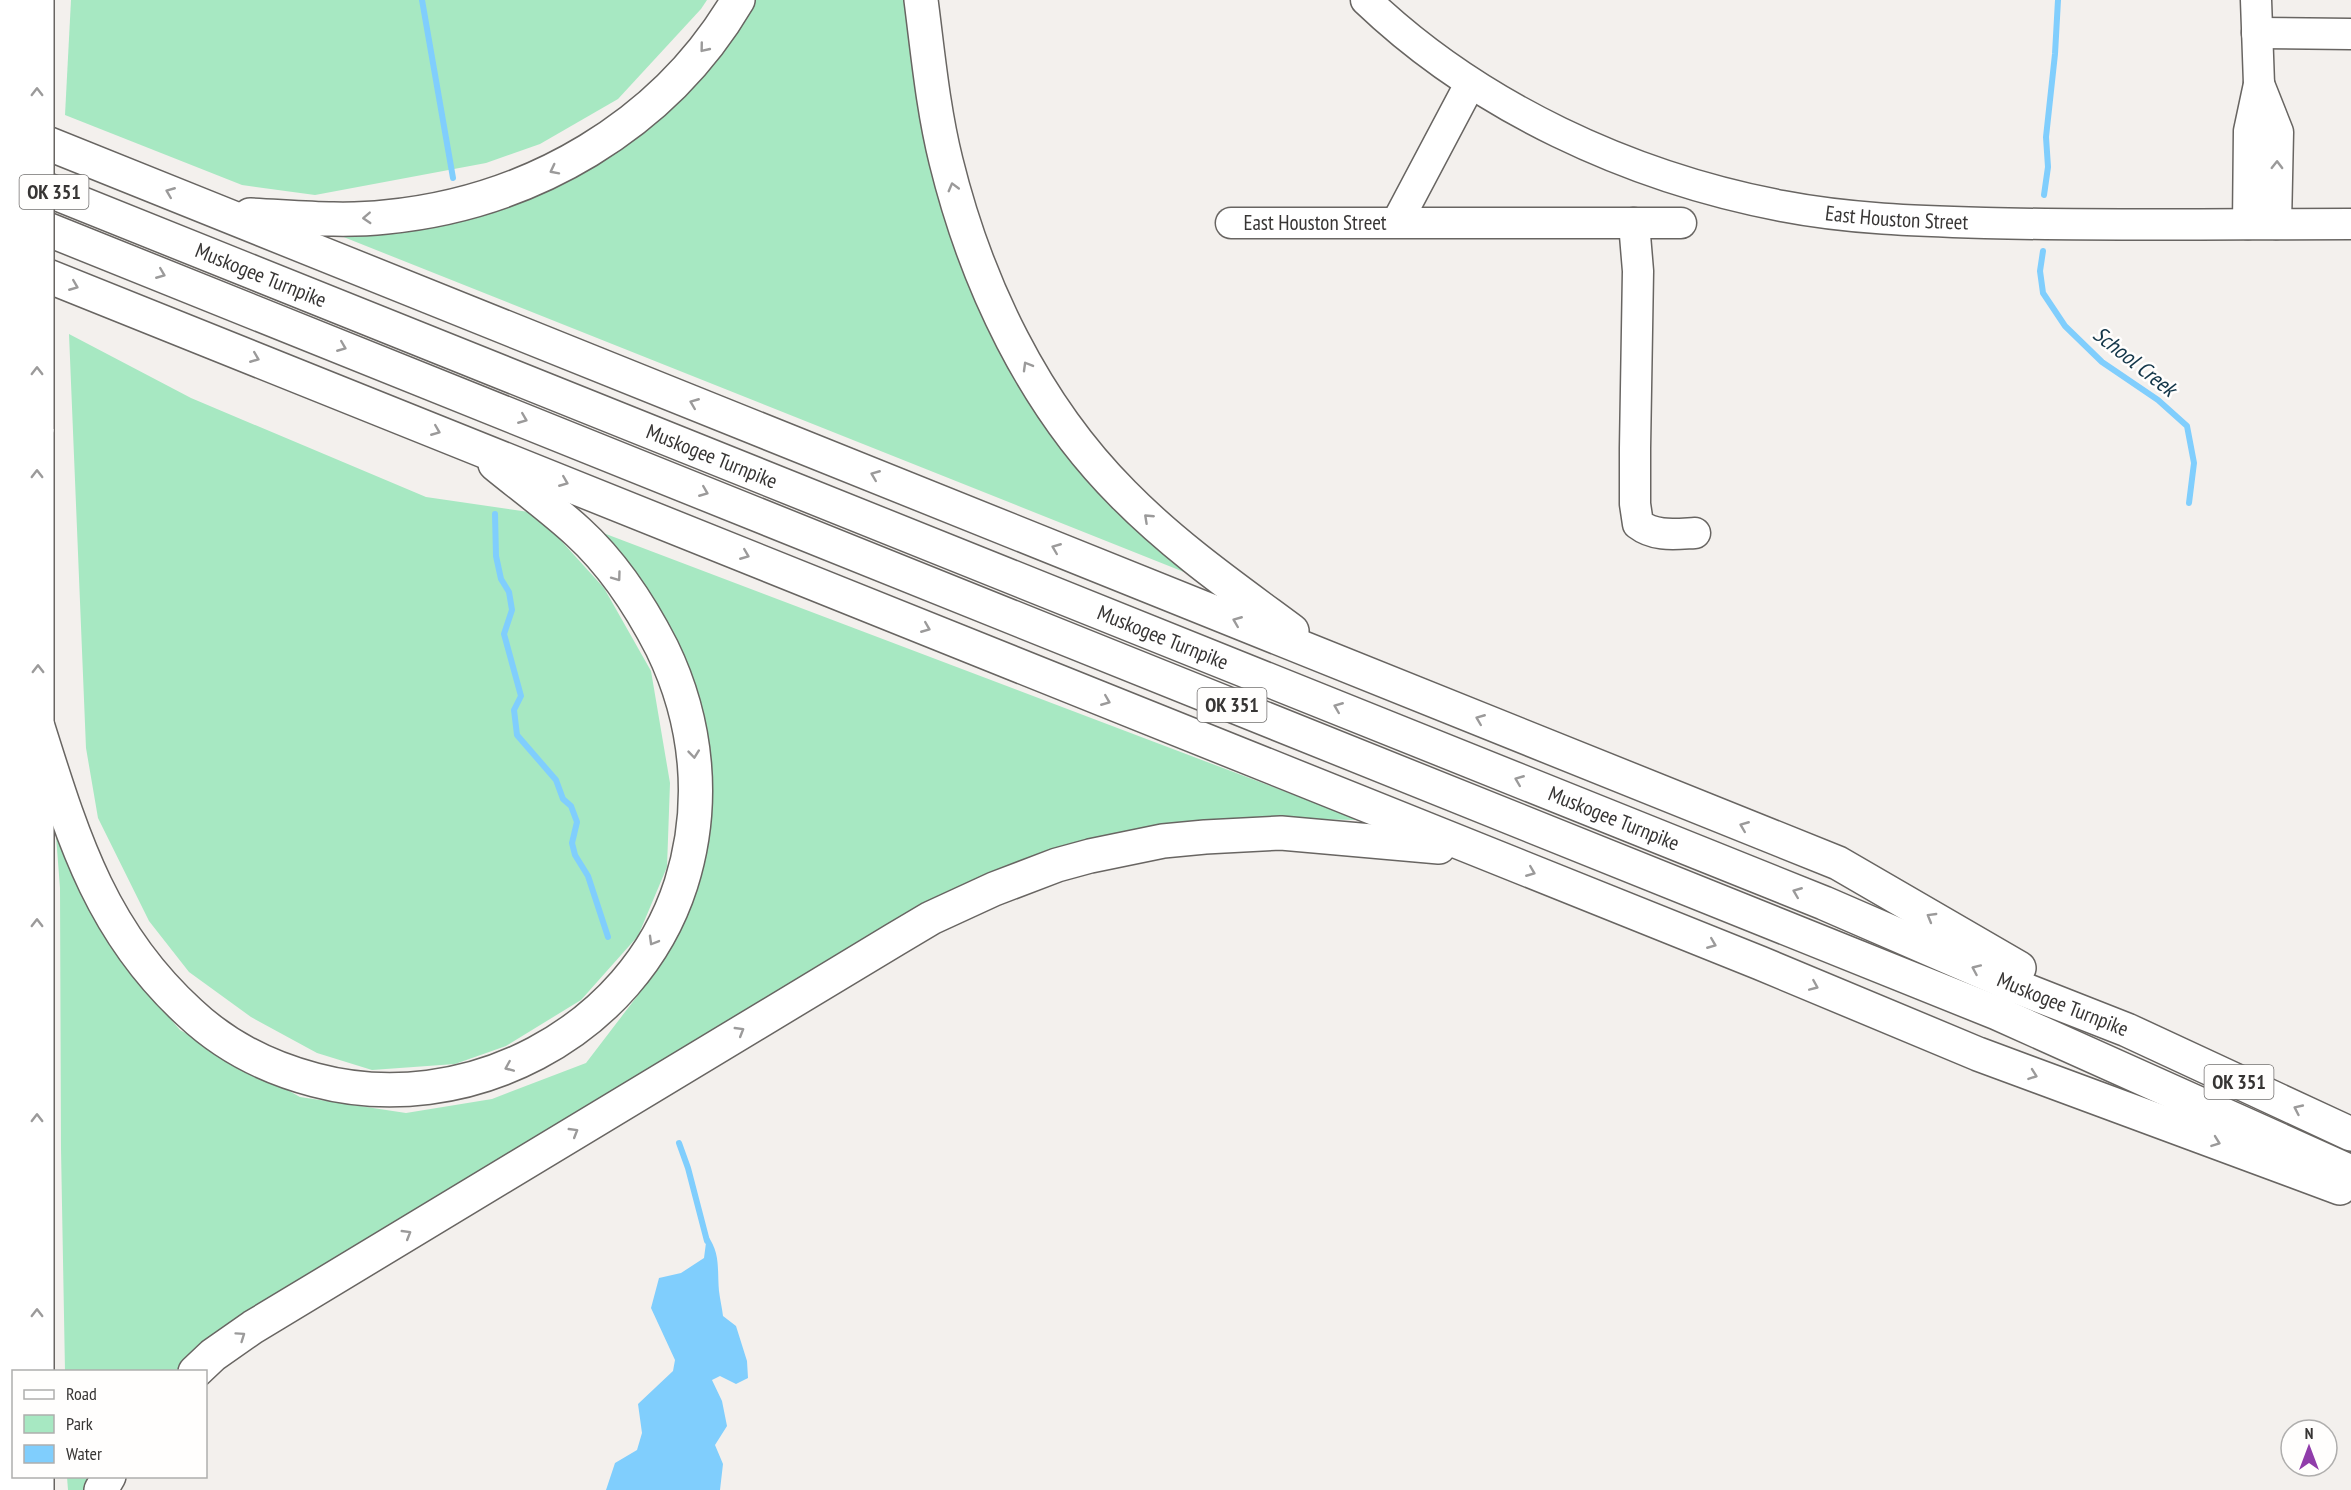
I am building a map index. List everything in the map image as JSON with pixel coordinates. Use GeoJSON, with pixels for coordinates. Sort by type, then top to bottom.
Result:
{"type":"FeatureCollection","features":[{"type":"Feature","properties":{"kind":"highway"},"geometry":{"type":"LineString","coordinates":[[6,0],[22,429],[38,727],[37,1370]]}},
{"type":"Feature","properties":{"kind":"highway"},"geometry":{"type":"LineString","coordinates":[[6,1490],[22,429],[37,0]]}},
{"type":"Feature","properties":{"kind":"highway"},"geometry":{"type":"LineString","coordinates":[[224,213],[330,219],[385,217],[443,209],[478,201],[532,181],[580,157],[606,140],[659,98],[702,50],[738,0]]}},
{"type":"Feature","properties":{"kind":"highway"},"geometry":{"type":"LineString","coordinates":[[921,0],[938,124],[956,200],[977,259],[1002,318],[1033,377],[1078,443],[1123,494],[1192,556],[1330,659]]}},
{"type":"Feature","properties":{"kind":"highway"},"geometry":{"type":"LineString","coordinates":[[0,124],[1838,863],[2127,1030]]}},
{"type":"Feature","properties":{"kind":"highway","name":"Muskogee Turnpike"},"geometry":{"type":"LineString","coordinates":[[0,171],[1824,903],[2020,988],[2127,1030],[2351,1134]]}},
{"type":"Feature","properties":{"kind":"highway","name":"Muskogee Turnpike"},"geometry":{"type":"LineString","coordinates":[[0,210],[1997,1013],[2351,1172]]}},
{"type":"Feature","properties":{"kind":"highway"},"geometry":{"type":"LineString","coordinates":[[0,257],[1760,963],[1978,1054],[2351,1192]]}},
{"type":"Feature","properties":{"kind":"highway"},"geometry":{"type":"LineString","coordinates":[[38,727],[71,831],[102,900],[117,925],[145,964],[175,999],[216,1034],[240,1050],[296,1075],[329,1084],[377,1091],[438,1088],[465,1082],[515,1065],[561,1040],[619,989],[653,943],[666,919],[680,887],[692,836],[696,781],[693,749],[681,695],[661,646],[633,600],[603,558],[579,533],[471,444]]}},
{"type":"Feature","properties":{"kind":"highway"},"geometry":{"type":"LineString","coordinates":[[196,1370],[253,1327],[689,1062],[931,918],[994,889],[1057,865],[1090,856],[1163,841],[1205,837],[1292,834],[1476,851]]}},
{"type":"Feature","properties":{"kind":"street","name":"East Houston Street"},"geometry":{"type":"LineString","coordinates":[[1366,0],[1384,17],[1470,84],[1542,123],[1616,158],[1714,190],[1781,206],[1898,220],[2034,224],[2351,224]]}},
{"type":"Feature","properties":{"kind":"street"},"geometry":{"type":"LineString","coordinates":[[2256,0],[2259,84],[2249,131],[2262,224]]}},
{"type":"Feature","properties":{"kind":"street"},"geometry":{"type":"LineString","coordinates":[[2257,33],[2351,34]]}},
{"type":"Feature","properties":{"kind":"street","name":"East Houston Street"},"geometry":{"type":"LineString","coordinates":[[1397,222],[1470,84]]}},
{"type":"Feature","properties":{"kind":"street","name":"East Houston Street"},"geometry":{"type":"LineString","coordinates":[[1232,223],[1681,223]]}},
{"type":"Feature","properties":{"kind":"street"},"geometry":{"type":"LineString","coordinates":[[1634,223],[1638,271],[1635,448],[1635,504],[1638,524],[1646,530],[1665,534],[1695,533]]}},
{"type":"Feature","properties":{"kind":"green space"},"geometry":{"type":"Polygon","coordinates":[[[71,0],[707,0],[618,99],[540,144],[486,163],[315,195],[242,185],[65,115],[71,0]]]}},
{"type":"Feature","properties":{"kind":"green space"},"geometry":{"type":"Polygon","coordinates":[[[750,0],[910,0],[1000,337],[1186,565],[1184,572],[331,232],[558,182],[750,0]]]}},
{"type":"Feature","properties":{"kind":"green space"},"geometry":{"type":"Polygon","coordinates":[[[69,334],[191,398],[426,497],[536,513],[604,588],[651,671],[670,783],[667,867],[638,936],[581,1000],[506,1046],[455,1064],[372,1070],[317,1053],[251,1017],[189,972],[149,921],[98,818],[86,748],[69,334]]]}},
{"type":"Feature","properties":{"kind":"green space"},"geometry":{"type":"Polygon","coordinates":[[[598,531],[1360,820],[1292,819],[1093,843],[182,1370],[65,1370],[60,888],[56,836],[63,835],[121,961],[180,1030],[300,1097],[406,1113],[492,1099],[586,1063],[638,995],[680,924],[706,773],[598,531]]]}},
{"type":"Feature","properties":{"kind":"green space"},"geometry":{"type":"Polygon","coordinates":[[[67,1478],[95,1478],[89,1490],[68,1490],[67,1478]]]}},
{"type":"Feature","properties":{"kind":"water"},"geometry":{"type":"Polygon","coordinates":[[[707,1235],[716,1255],[723,1316],[736,1326],[747,1361],[748,1378],[736,1384],[720,1376],[712,1380],[722,1401],[727,1426],[715,1445],[723,1464],[720,1490],[606,1490],[615,1463],[637,1450],[642,1433],[638,1404],[673,1371],[675,1360],[651,1308],[659,1278],[681,1273],[704,1258],[707,1235]]]}},
{"type":"Feature","properties":{"kind":"waterway"},"geometry":{"type":"LineString","coordinates":[[422,0],[453,178]]}},
{"type":"Feature","properties":{"kind":"waterway","name":"School Creek"},"geometry":{"type":"LineString","coordinates":[[2044,195],[2048,167],[2046,137],[2058,0]]}},
{"type":"Feature","properties":{"kind":"waterway","name":"School Creek"},"geometry":{"type":"LineString","coordinates":[[2043,251],[2040,271],[2043,293],[2065,326],[2102,362],[2158,400],[2187,426],[2194,463],[2189,503]]}},
{"type":"Feature","properties":{"kind":"waterway"},"geometry":{"type":"LineString","coordinates":[[495,514],[496,556],[501,579],[509,592],[512,610],[504,634],[521,696],[514,710],[517,735],[556,780],[563,799],[571,806],[577,822],[572,843],[575,855],[588,876],[608,937]]}},
{"type":"Feature","properties":{"kind":"waterway"},"geometry":{"type":"LineString","coordinates":[[679,1143],[707,1241]]}}]}
